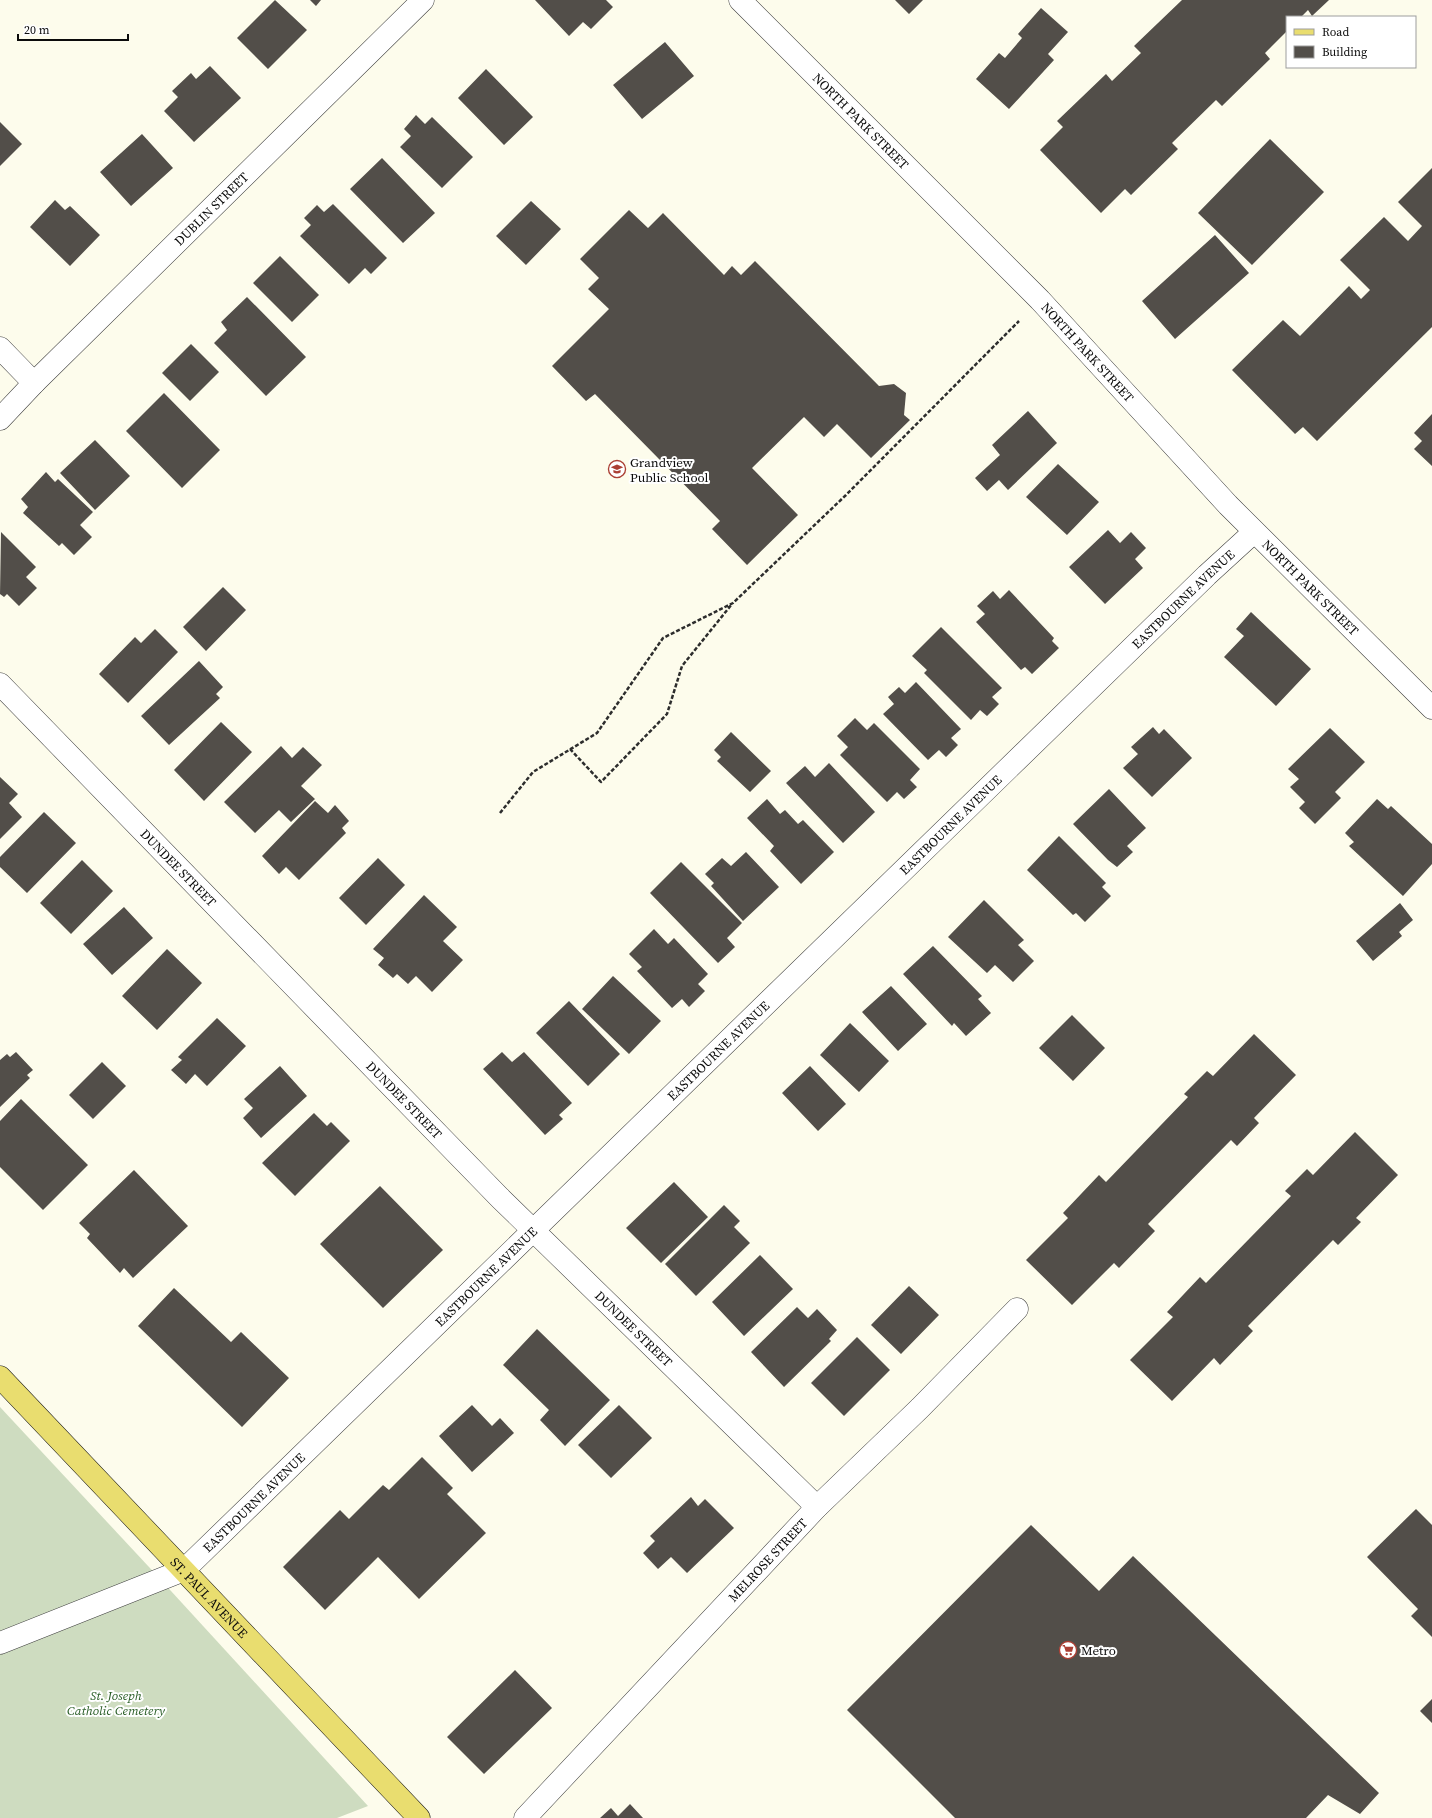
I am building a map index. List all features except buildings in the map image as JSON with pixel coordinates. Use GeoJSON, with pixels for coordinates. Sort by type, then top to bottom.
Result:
{"type":"FeatureCollection","features":[{"type":"Feature","properties":{"kind":"main road","name":"ST. PAUL AVENUE"},"geometry":{"type":"LineString","coordinates":[[0,1377],[419,1818]]}},
{"type":"Feature","properties":{"kind":"street","name":"DUBLIN STREET"},"geometry":{"type":"LineString","coordinates":[[0,419],[34,383],[423,0]]}},
{"type":"Feature","properties":{"kind":"street","name":"NORTH PARK STREET"},"geometry":{"type":"LineString","coordinates":[[740,0],[1040,300],[1228,505],[1432,708]]}},
{"type":"Feature","properties":{"kind":"street"},"geometry":{"type":"LineString","coordinates":[[0,348],[34,383]]}},
{"type":"Feature","properties":{"kind":"street","name":"EASTBOURNE AVENUE"},"geometry":{"type":"LineString","coordinates":[[184,1570],[1201,581],[1254,532]]}},
{"type":"Feature","properties":{"kind":"street","name":"DUNDEE STREET"},"geometry":{"type":"LineString","coordinates":[[0,684],[500,1198],[816,1506]]}},
{"type":"Feature","properties":{"kind":"street","name":"MELROSE STREET"},"geometry":{"type":"LineString","coordinates":[[525,1818],[816,1506],[920,1408],[1017,1309]]}},
{"type":"Feature","properties":{"kind":"street"},"geometry":{"type":"LineString","coordinates":[[0,1643],[184,1570]]}},
{"type":"Feature","properties":{"kind":"path"},"geometry":{"type":"LineString","coordinates":[[570,749],[601,782],[667,714],[682,666],[733,603],[846,495],[1040,300]]}},
{"type":"Feature","properties":{"kind":"path"},"geometry":{"type":"LineString","coordinates":[[500,813],[533,772],[597,733],[663,638],[733,603]]}},
{"type":"Feature","properties":{"kind":"green space","name":"St. Joseph Catholic Cemetery"},"geometry":{"type":"Polygon","coordinates":[[[0,1407],[368,1806],[337,1818],[0,1818],[0,1407]]]}},
{"type":"Feature","properties":{"kind":"place","name":"Grandview Public School"},"geometry":{"type":"Point","coordinates":[617,469]}},
{"type":"Feature","properties":{"kind":"place","name":"Metro"},"geometry":{"type":"Point","coordinates":[1068,1650]}}]}
